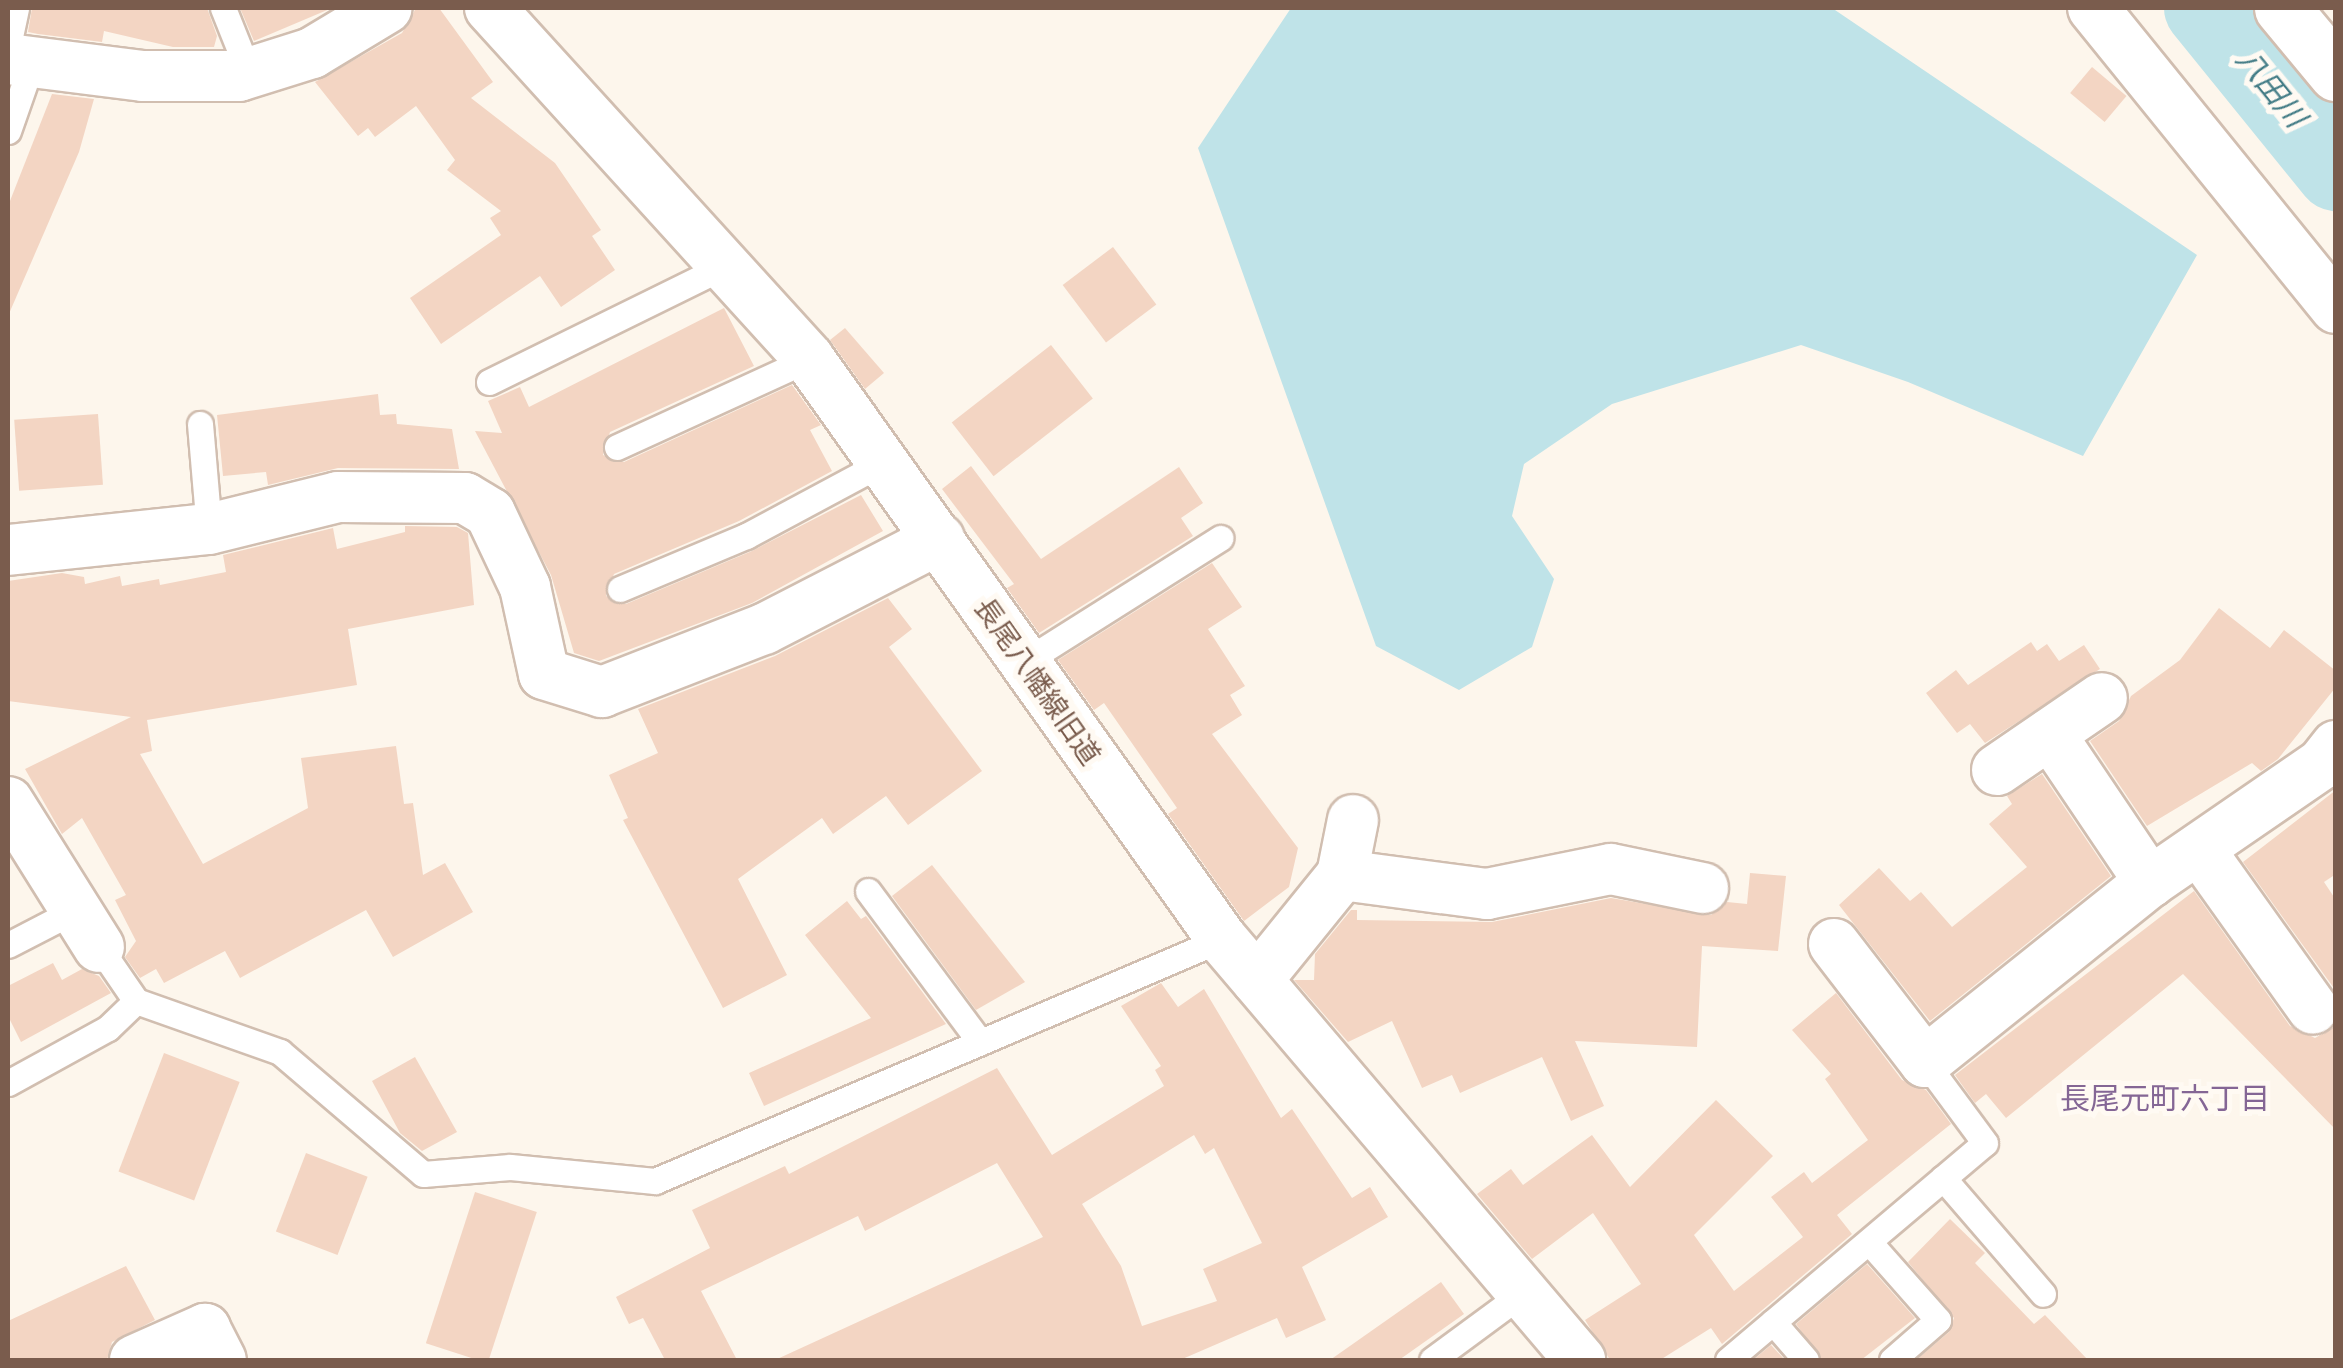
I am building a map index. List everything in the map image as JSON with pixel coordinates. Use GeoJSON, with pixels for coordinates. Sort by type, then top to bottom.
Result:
{"type":"FeatureCollection","features":[{"type":"Feature","properties":{"kind":"main road"},"geometry":{"type":"LineString","coordinates":[[2282,8],[2336,73]]}},
{"type":"Feature","properties":{"kind":"street"},"geometry":{"type":"LineString","coordinates":[[16,56],[142,76],[250,73],[312,53],[388,8]]}},
{"type":"Feature","properties":{"kind":"street","name":"長尾八幡線旧道"},"geometry":{"type":"LineString","coordinates":[[490,8],[727,265],[809,360],[886,461],[1021,664],[1222,939],[1580,1360]]}},
{"type":"Feature","properties":{"kind":"street"},"geometry":{"type":"LineString","coordinates":[[2093,8],[2336,308]]}},
{"type":"Feature","properties":{"kind":"street"},"geometry":{"type":"LineString","coordinates":[[8,550],[209,529],[338,497],[464,498],[490,513],[525,588],[544,674],[602,692],[764,630],[939,539]]}},
{"type":"Feature","properties":{"kind":"street"},"geometry":{"type":"LineString","coordinates":[[1997,770],[2102,698]]}},
{"type":"Feature","properties":{"kind":"street"},"geometry":{"type":"LineString","coordinates":[[2050,734],[2150,882]]}},
{"type":"Feature","properties":{"kind":"street"},"geometry":{"type":"LineString","coordinates":[[1834,944],[1925,1062],[2150,882],[2322,764],[2336,746]]}},
{"type":"Feature","properties":{"kind":"street"},"geometry":{"type":"LineString","coordinates":[[8,802],[85,929]]}},
{"type":"Feature","properties":{"kind":"street"},"geometry":{"type":"LineString","coordinates":[[1257,980],[1342,875],[1353,820]]}},
{"type":"Feature","properties":{"kind":"street"},"geometry":{"type":"LineString","coordinates":[[2199,849],[2313,1008]]}},
{"type":"Feature","properties":{"kind":"street"},"geometry":{"type":"LineString","coordinates":[[1342,875],[1487,894],[1611,868],[1703,888]]}},
{"type":"Feature","properties":{"kind":"street"},"geometry":{"type":"LineString","coordinates":[[135,1360],[204,1328],[221,1360]]}},
{"type":"Feature","properties":{"kind":"lane"},"geometry":{"type":"LineString","coordinates":[[8,131],[16,56],[16,8]]}},
{"type":"Feature","properties":{"kind":"lane"},"geometry":{"type":"LineString","coordinates":[[223,8],[250,73]]}},
{"type":"Feature","properties":{"kind":"lane"},"geometry":{"type":"LineString","coordinates":[[489,382],[727,265]]}},
{"type":"Feature","properties":{"kind":"lane"},"geometry":{"type":"LineString","coordinates":[[618,447],[809,360]]}},
{"type":"Feature","properties":{"kind":"lane"},"geometry":{"type":"LineString","coordinates":[[200,424],[209,529]]}},
{"type":"Feature","properties":{"kind":"lane"},"geometry":{"type":"LineString","coordinates":[[620,589],[746,536],[886,461]]}},
{"type":"Feature","properties":{"kind":"lane"},"geometry":{"type":"LineString","coordinates":[[1021,664],[1220,538]]}},
{"type":"Feature","properties":{"kind":"lane"},"geometry":{"type":"LineString","coordinates":[[868,891],[980,1042]]}},
{"type":"Feature","properties":{"kind":"lane"},"geometry":{"type":"LineString","coordinates":[[8,945],[85,929],[136,1001],[280,1052],[423,1174],[510,1168],[655,1181],[1222,939]]}},
{"type":"Feature","properties":{"kind":"lane"},"geometry":{"type":"LineString","coordinates":[[8,1083],[108,1028],[136,1001]]}},
{"type":"Feature","properties":{"kind":"lane"},"geometry":{"type":"LineString","coordinates":[[1728,1360],[1985,1143],[1925,1062]]}},
{"type":"Feature","properties":{"kind":"lane"},"geometry":{"type":"LineString","coordinates":[[1944,1178],[2043,1294]]}},
{"type":"Feature","properties":{"kind":"lane"},"geometry":{"type":"LineString","coordinates":[[1869,1242],[1938,1320],[1892,1360]]}},
{"type":"Feature","properties":{"kind":"lane"},"geometry":{"type":"LineString","coordinates":[[1432,1360],[1523,1293]]}},
{"type":"Feature","properties":{"kind":"lane"},"geometry":{"type":"LineString","coordinates":[[1773,1322],[1806,1360]]}},
{"type":"Feature","properties":{"kind":"water"},"geometry":{"type":"Polygon","coordinates":[[[1291,8],[1832,8],[2197,255],[2083,456],[1908,382],[1801,345],[1612,404],[1524,464],[1512,516],[1554,579],[1532,647],[1459,690],[1376,646],[1198,148],[1291,8]]]}},
{"type":"Feature","properties":{"kind":"building"},"geometry":{"type":"Polygon","coordinates":[[[32,8],[207,8],[217,36],[214,47],[173,47],[104,31],[102,42],[38,34],[28,32],[32,8]]]}},
{"type":"Feature","properties":{"kind":"building"},"geometry":{"type":"Polygon","coordinates":[[[240,8],[332,8],[254,41],[240,8]]]}},
{"type":"Feature","properties":{"kind":"building"},"geometry":{"type":"Polygon","coordinates":[[[416,8],[439,8],[493,82],[471,98],[555,163],[601,230],[592,236],[615,270],[561,307],[540,276],[441,344],[410,298],[501,235],[490,218],[501,211],[447,170],[455,160],[416,106],[375,137],[368,128],[358,136],[315,82],[402,33],[416,8]]]}},
{"type":"Feature","properties":{"kind":"building"},"geometry":{"type":"Polygon","coordinates":[[[2092,67],[2126,96],[2105,122],[2070,93],[2092,67]]]}},
{"type":"Feature","properties":{"kind":"building"},"geometry":{"type":"Polygon","coordinates":[[[52,94],[94,99],[79,152],[8,316],[8,206],[52,94]]]}},
{"type":"Feature","properties":{"kind":"building"},"geometry":{"type":"Polygon","coordinates":[[[1113,247],[1156,305],[1106,342],[1063,285],[1113,247]]]}},
{"type":"Feature","properties":{"kind":"building"},"geometry":{"type":"Polygon","coordinates":[[[724,308],[754,366],[610,432],[603,455],[624,462],[792,385],[821,425],[810,430],[832,471],[739,521],[614,574],[606,596],[626,604],[752,551],[861,495],[883,531],[752,603],[599,661],[574,653],[551,575],[475,431],[502,433],[488,401],[520,387],[529,407],[724,308]]]}},
{"type":"Feature","properties":{"kind":"building"},"geometry":{"type":"Polygon","coordinates":[[[845,328],[884,373],[865,389],[830,340],[845,328]]]}},
{"type":"Feature","properties":{"kind":"building"},"geometry":{"type":"Polygon","coordinates":[[[1051,345],[1093,399],[994,476],[952,423],[1051,345]]]}},
{"type":"Feature","properties":{"kind":"building"},"geometry":{"type":"Polygon","coordinates":[[[378,394],[380,415],[396,414],[397,424],[452,429],[459,469],[338,468],[268,485],[266,472],[223,476],[217,415],[378,394]]]}},
{"type":"Feature","properties":{"kind":"building"},"geometry":{"type":"Polygon","coordinates":[[[98,414],[103,485],[19,491],[14,420],[98,414]]]}},
{"type":"Feature","properties":{"kind":"building"},"geometry":{"type":"Polygon","coordinates":[[[971,466],[1041,559],[1179,467],[1203,503],[1181,518],[1193,536],[1039,633],[1007,588],[1014,584],[942,489],[971,466]]]}},
{"type":"Feature","properties":{"kind":"building"},"geometry":{"type":"Polygon","coordinates":[[[405,526],[457,527],[468,533],[474,605],[348,629],[357,685],[147,720],[152,751],[140,754],[203,864],[308,808],[301,758],[396,746],[404,804],[413,803],[423,875],[445,863],[473,912],[393,957],[366,910],[240,978],[225,951],[164,983],[156,969],[140,978],[125,957],[136,941],[115,900],[126,895],[82,818],[62,834],[25,769],[131,717],[8,701],[8,581],[62,573],[84,577],[85,584],[120,576],[122,586],[159,579],[160,585],[226,572],[223,555],[333,528],[337,549],[405,532],[405,526]]]}},
{"type":"Feature","properties":{"kind":"building"},"geometry":{"type":"Polygon","coordinates":[[[1212,563],[1242,607],[1208,629],[1245,686],[1230,695],[1242,715],[1212,734],[1298,848],[1289,887],[1244,921],[1168,814],[1177,808],[1104,703],[1094,710],[1058,660],[1212,563]]]}},
{"type":"Feature","properties":{"kind":"building"},"geometry":{"type":"Polygon","coordinates":[[[888,598],[912,629],[889,647],[982,771],[908,825],[886,796],[833,834],[822,818],[738,879],[787,975],[723,1008],[623,820],[628,818],[609,775],[658,753],[638,709],[775,656],[888,598]]]}},
{"type":"Feature","properties":{"kind":"building"},"geometry":{"type":"Polygon","coordinates":[[[2219,608],[2270,648],[2284,630],[2336,671],[2336,687],[2278,759],[2261,771],[2252,763],[2147,826],[2090,741],[2119,721],[2131,696],[2180,660],[2219,608]]]}},
{"type":"Feature","properties":{"kind":"building"},"geometry":{"type":"Polygon","coordinates":[[[2031,642],[2037,651],[2047,644],[2059,661],[2084,645],[2100,669],[1985,743],[1970,724],[1957,733],[1926,693],[1956,670],[1968,685],[2031,642]]]}},
{"type":"Feature","properties":{"kind":"building"},"geometry":{"type":"Polygon","coordinates":[[[2042,774],[2111,876],[1930,1021],[1839,905],[1879,868],[1910,901],[1921,892],[1952,927],[2027,867],[1989,824],[2012,804],[2007,796],[2042,774]]]}},
{"type":"Feature","properties":{"kind":"building"},"geometry":{"type":"Polygon","coordinates":[[[2336,790],[2336,874],[2324,882],[2336,900],[2336,991],[2243,862],[2336,790]]]}},
{"type":"Feature","properties":{"kind":"building"},"geometry":{"type":"Polygon","coordinates":[[[932,865],[1025,982],[976,1010],[892,896],[932,865]]]}},
{"type":"Feature","properties":{"kind":"building"},"geometry":{"type":"Polygon","coordinates":[[[1750,873],[1786,876],[1778,951],[1702,946],[1697,1047],[1575,1041],[1604,1106],[1571,1121],[1542,1057],[1460,1093],[1452,1075],[1422,1088],[1392,1021],[1348,1042],[1294,980],[1314,980],[1315,954],[1351,910],[1357,910],[1357,920],[1492,922],[1611,898],[1711,915],[1727,902],[1747,904],[1750,873]]]}},
{"type":"Feature","properties":{"kind":"building"},"geometry":{"type":"Polygon","coordinates":[[[2194,891],[2290,1026],[2315,1038],[2336,1026],[2336,1130],[2183,974],[2006,1118],[1986,1094],[1975,1103],[1955,1075],[2194,891]]]}},
{"type":"Feature","properties":{"kind":"building"},"geometry":{"type":"Polygon","coordinates":[[[847,901],[861,919],[866,916],[946,1024],[764,1106],[749,1073],[871,1018],[805,935],[847,901]]]}},
{"type":"Feature","properties":{"kind":"building"},"geometry":{"type":"Polygon","coordinates":[[[53,963],[62,980],[82,969],[99,976],[111,993],[21,1042],[8,1016],[8,986],[53,963]]]}},
{"type":"Feature","properties":{"kind":"building"},"geometry":{"type":"Polygon","coordinates":[[[1161,983],[1178,1007],[1204,989],[1281,1118],[1292,1109],[1352,1198],[1370,1187],[1388,1217],[1302,1267],[1326,1320],[1286,1338],[1277,1318],[1180,1360],[775,1360],[1043,1237],[997,1163],[865,1231],[858,1216],[701,1291],[737,1360],[665,1360],[643,1318],[629,1324],[616,1297],[710,1248],[692,1210],[785,1166],[789,1174],[997,1068],[1052,1155],[1164,1086],[1155,1070],[1161,1066],[1121,1006],[1161,983]],[[1194,1135],[1082,1204],[1121,1266],[1142,1326],[1217,1301],[1203,1269],[1262,1243],[1214,1148],[1205,1154],[1194,1135]]]}},
{"type":"Feature","properties":{"kind":"building"},"geometry":{"type":"Polygon","coordinates":[[[1836,993],[1902,1080],[1926,1090],[1951,1124],[1837,1215],[1852,1234],[1722,1344],[1711,1328],[1660,1360],[1610,1360],[1585,1320],[1641,1284],[1593,1213],[1532,1259],[1477,1194],[1511,1169],[1523,1185],[1592,1135],[1630,1187],[1716,1100],[1773,1156],[1694,1235],[1734,1291],[1803,1237],[1771,1197],[1804,1172],[1812,1183],[1868,1140],[1825,1079],[1831,1074],[1792,1030],[1836,993]]]}},
{"type":"Feature","properties":{"kind":"building"},"geometry":{"type":"Polygon","coordinates":[[[164,1053],[240,1082],[194,1201],[118,1172],[164,1053]]]}},
{"type":"Feature","properties":{"kind":"building"},"geometry":{"type":"Polygon","coordinates":[[[415,1057],[457,1132],[422,1151],[400,1133],[372,1081],[415,1057]]]}},
{"type":"Feature","properties":{"kind":"building"},"geometry":{"type":"Polygon","coordinates":[[[306,1153],[368,1177],[338,1255],[276,1231],[306,1153]]]}},
{"type":"Feature","properties":{"kind":"building"},"geometry":{"type":"Polygon","coordinates":[[[475,1192],[537,1212],[489,1360],[426,1343],[475,1192]]]}},
{"type":"Feature","properties":{"kind":"building"},"geometry":{"type":"Polygon","coordinates":[[[1950,1219],[1985,1253],[1975,1263],[2034,1324],[2045,1315],[2088,1360],[1916,1360],[1949,1332],[1954,1318],[1908,1262],[1950,1219]]]}},
{"type":"Feature","properties":{"kind":"building"},"geometry":{"type":"Polygon","coordinates":[[[1867,1264],[1915,1318],[1861,1360],[1822,1360],[1796,1324],[1867,1264]]]}},
{"type":"Feature","properties":{"kind":"building"},"geometry":{"type":"Polygon","coordinates":[[[126,1266],[155,1320],[112,1342],[107,1360],[8,1360],[8,1321],[126,1266]]]}},
{"type":"Feature","properties":{"kind":"building"},"geometry":{"type":"Polygon","coordinates":[[[1441,1282],[1464,1314],[1399,1360],[1330,1360],[1441,1282]]]}},
{"type":"Feature","properties":{"kind":"building"},"geometry":{"type":"Polygon","coordinates":[[[1771,1345],[1785,1360],[1753,1360],[1771,1345]]]}},
{"type":"Feature","properties":{"kind":"waterway","name":"八田川"},"geometry":{"type":"LineString","coordinates":[[2204,8],[2336,171]]}},
{"type":"Feature","properties":{"kind":"district","name":"長尾元町六丁目"},"geometry":{"type":"Point","coordinates":[2165,1100]}}]}
